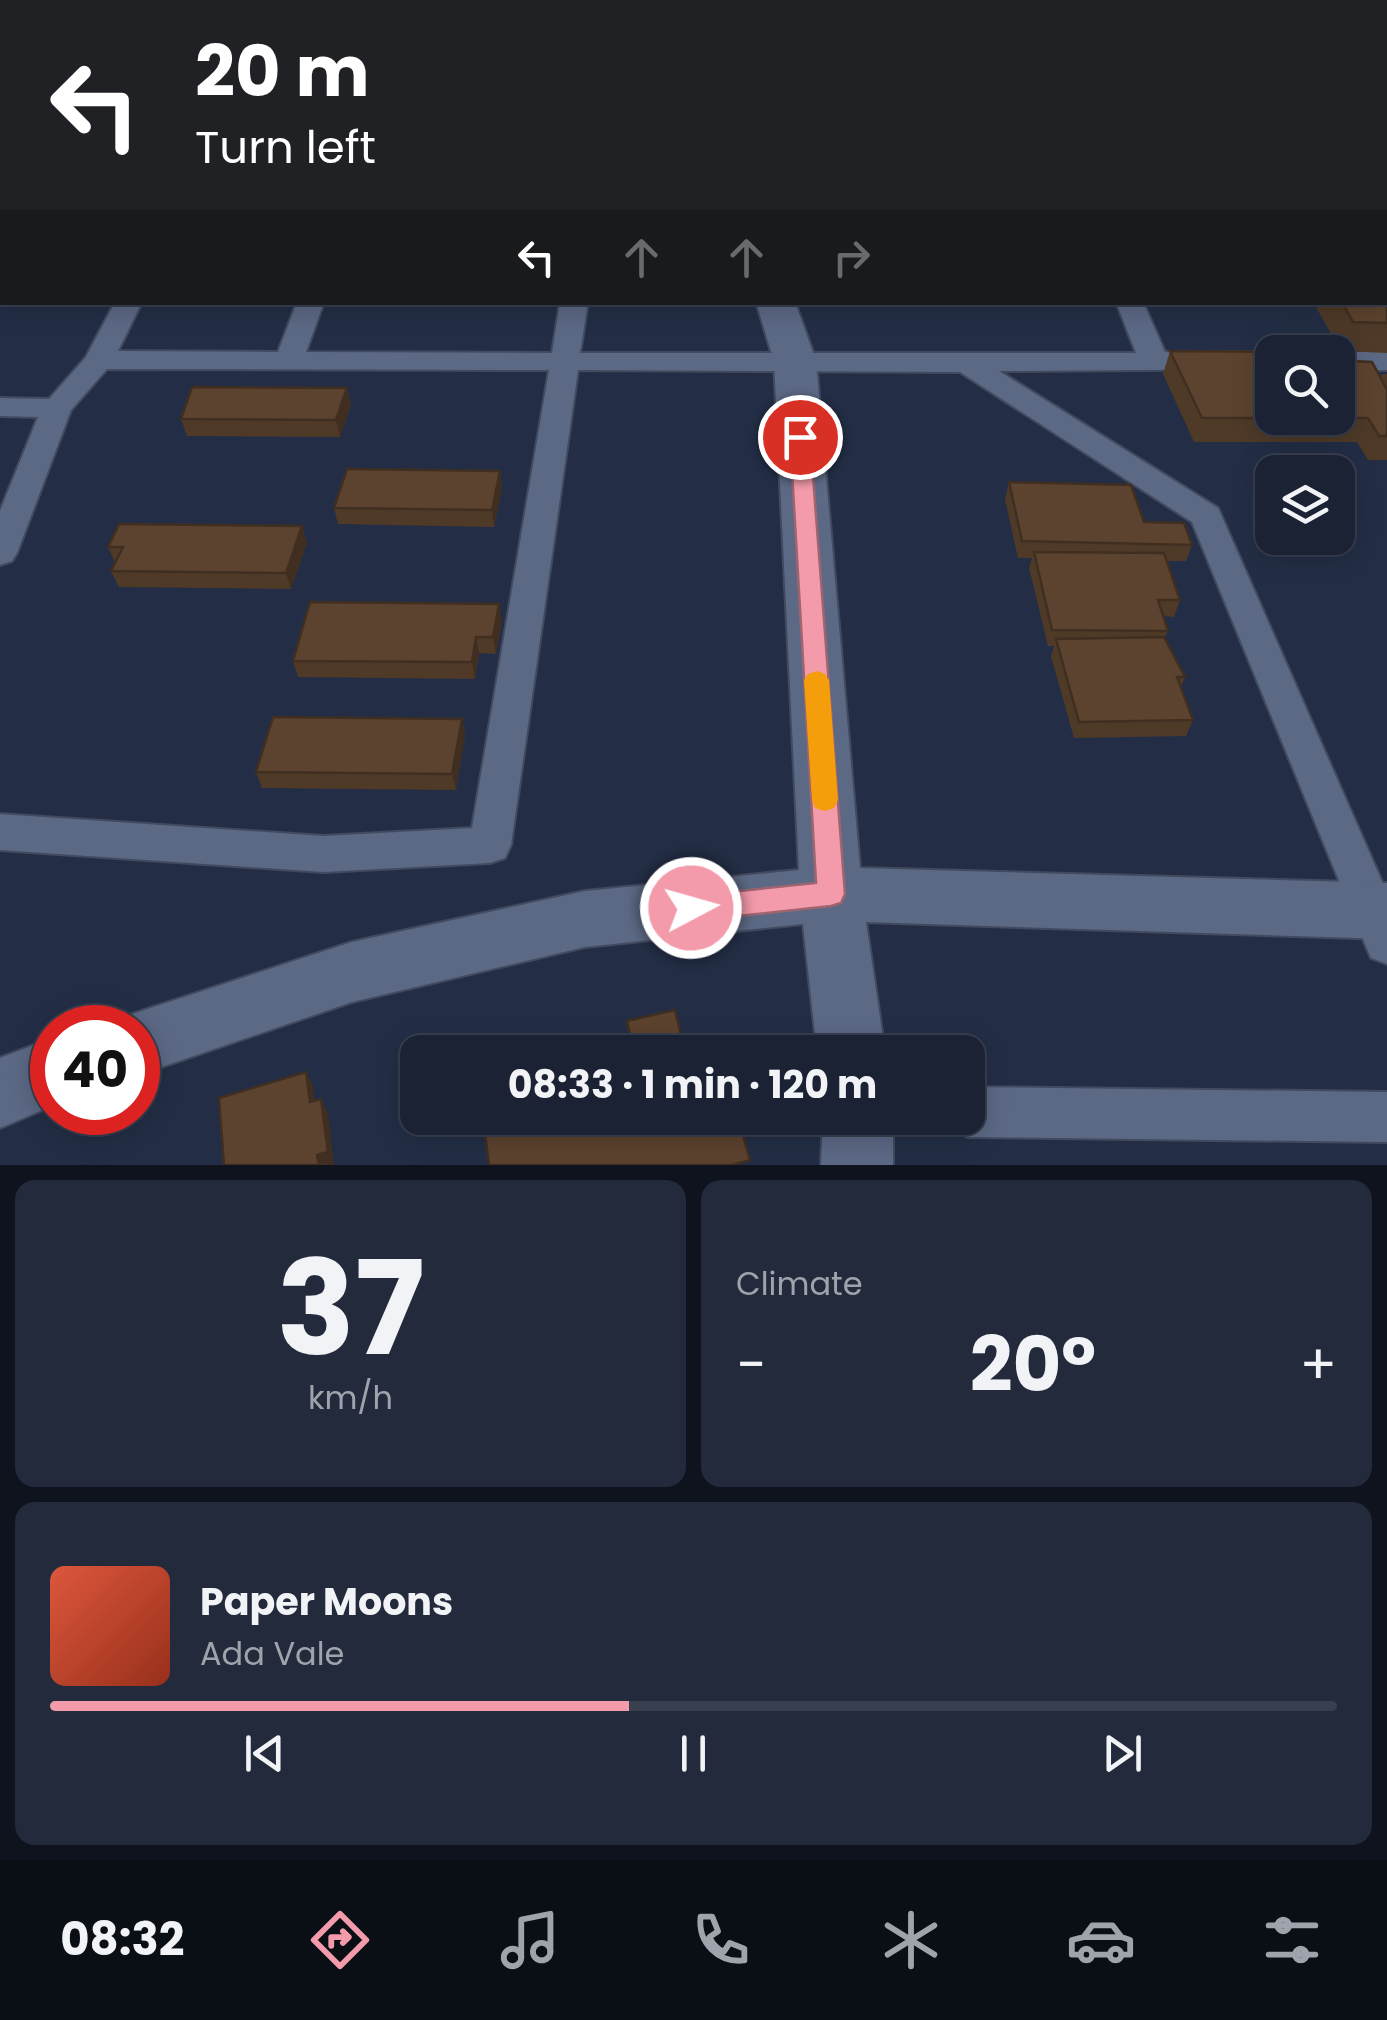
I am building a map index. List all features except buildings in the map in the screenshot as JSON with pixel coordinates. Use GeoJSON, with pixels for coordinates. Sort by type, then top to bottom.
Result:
{"type":"FeatureCollection","features":[{"type":"Feature","properties":{"kind":"street"},"geometry":{"type":"LineString","coordinates":[[0,552],[57,408],[99,360],[128,305]]}},
{"type":"Feature","properties":{"kind":"street"},"geometry":{"type":"LineString","coordinates":[[288,360],[310,305]]}},
{"type":"Feature","properties":{"kind":"street"},"geometry":{"type":"LineString","coordinates":[[0,832],[324,854],[490,845],[573,305]]}},
{"type":"Feature","properties":{"kind":"street"},"geometry":{"type":"LineString","coordinates":[[776,305],[794,361],[831,894],[849,1035]]}},
{"type":"Feature","properties":{"kind":"street"},"geometry":{"type":"LineString","coordinates":[[1130,305],[1154,360]]}},
{"type":"Feature","properties":{"kind":"street"},"geometry":{"type":"LineString","coordinates":[[99,360],[1255,360]]}},
{"type":"Feature","properties":{"kind":"street"},"geometry":{"type":"LineString","coordinates":[[1355,360],[1387,361]]}},
{"type":"Feature","properties":{"kind":"street"},"geometry":{"type":"LineString","coordinates":[[160,1037],[352,972],[586,919],[831,894],[1383,922],[1206,516],[966,363]]}},
{"type":"Feature","properties":{"kind":"street"},"geometry":{"type":"LineString","coordinates":[[0,407],[57,408]]}},
{"type":"Feature","properties":{"kind":"street"},"geometry":{"type":"LineString","coordinates":[[0,1093],[30,1081]]}},
{"type":"Feature","properties":{"kind":"street"},"geometry":{"type":"LineString","coordinates":[[985,1112],[1387,1117]]}},
{"type":"Feature","properties":{"kind":"street"},"geometry":{"type":"LineString","coordinates":[[857,1165],[858,1135]]}},
{"type":"Feature","properties":{"kind":"slow traffic"},"geometry":{"type":"LineString","coordinates":[[817,680],[825,800]]}},
{"type":"Feature","properties":{"kind":"route"},"geometry":{"type":"LineString","coordinates":[[691,908],[831,894],[800,437]]}}]}
